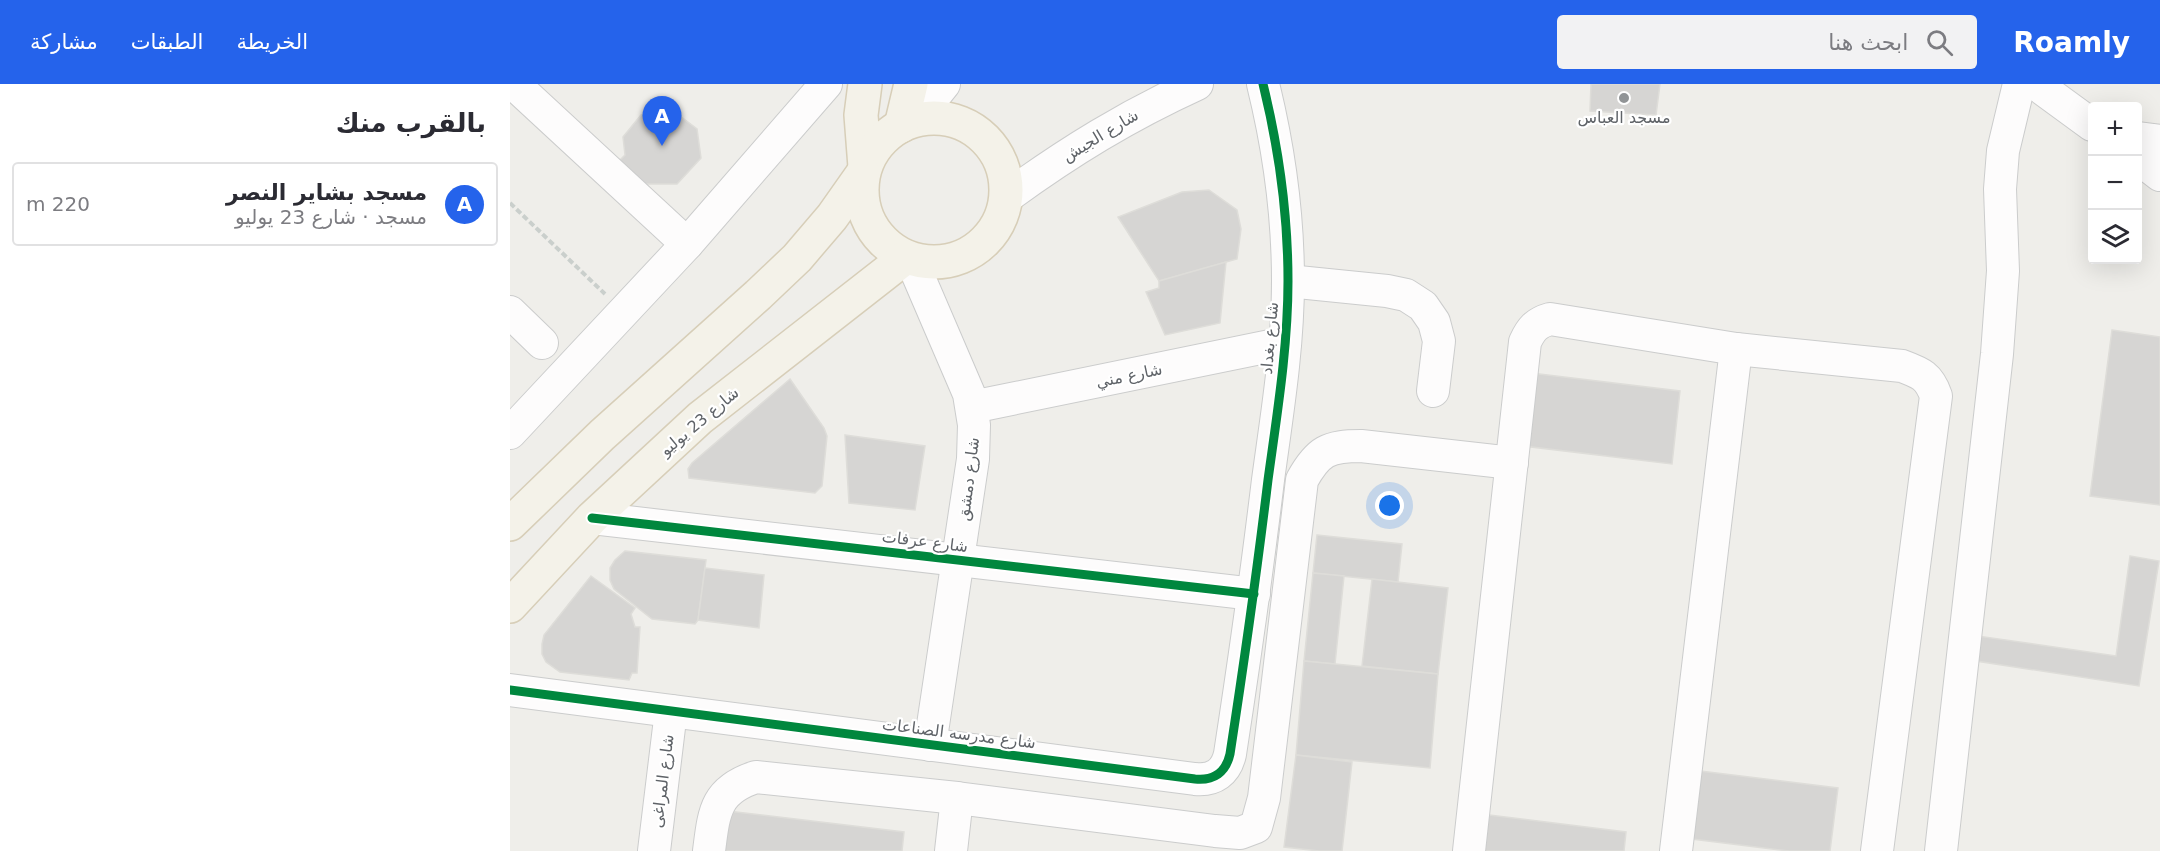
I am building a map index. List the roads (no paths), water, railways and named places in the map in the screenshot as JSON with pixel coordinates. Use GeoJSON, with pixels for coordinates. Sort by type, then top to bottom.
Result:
{"type":"FeatureCollection","features":[{"type":"Feature","properties":{"kind":"main road"},"geometry":{"type":"LineString","coordinates":[[510,524],[594,442],[758,296],[797,258],[832,217],[864,170],[873,151],[885,136],[908,123],[932,118],[949,119],[980,134],[992,146],[1000,161],[1008,196],[995,231],[982,245],[967,255],[949,261],[930,263],[909,258],[891,249],[879,237],[869,223],[862,190],[864,170],[861,115],[865,84]]}},
{"type":"Feature","properties":{"kind":"main road"},"geometry":{"type":"LineString","coordinates":[[908,123],[911,84]]}},
{"type":"Feature","properties":{"kind":"main road","name":"شارع 23 يوليو"},"geometry":{"type":"LineString","coordinates":[[510,606],[592,518],[700,418],[909,258]]}},
{"type":"Feature","properties":{"kind":"street"},"geometry":{"type":"LineString","coordinates":[[513,84],[687,244]]}},
{"type":"Feature","properties":{"kind":"street"},"geometry":{"type":"LineString","coordinates":[[511,429],[687,244],[826,84]]}},
{"type":"Feature","properties":{"kind":"street"},"geometry":{"type":"LineString","coordinates":[[908,123],[944,84]]}},
{"type":"Feature","properties":{"kind":"street","name":"شارع الجيش"},"geometry":{"type":"LineString","coordinates":[[1008,196],[1102,132],[1197,84]]}},
{"type":"Feature","properties":{"kind":"street","name":"شارع بغداد"},"geometry":{"type":"LineString","coordinates":[[1254,594],[1286,343],[1288,281],[1285,200],[1274,130],[1263,84]]}},
{"type":"Feature","properties":{"kind":"street"},"geometry":{"type":"LineString","coordinates":[[1941,851],[1997,354],[2003,271],[2000,189],[2003,151],[2019,84]]}},
{"type":"Feature","properties":{"kind":"street"},"geometry":{"type":"LineString","coordinates":[[2036,84],[2088,122]]}},
{"type":"Feature","properties":{"kind":"street"},"geometry":{"type":"LineString","coordinates":[[2142,139],[2160,141]]}},
{"type":"Feature","properties":{"kind":"street"},"geometry":{"type":"LineString","coordinates":[[2142,161],[2160,175]]}},
{"type":"Feature","properties":{"kind":"street","name":"شارع دمشق"},"geometry":{"type":"LineString","coordinates":[[909,258],[964,381],[972,407],[975,442],[930,745]]}},
{"type":"Feature","properties":{"kind":"street"},"geometry":{"type":"LineString","coordinates":[[1288,281],[1387,291],[1406,295],[1423,306],[1434,322],[1439,341],[1433,391]]}},
{"type":"Feature","properties":{"kind":"street"},"geometry":{"type":"LineString","coordinates":[[510,312],[542,343]]}},
{"type":"Feature","properties":{"kind":"street"},"geometry":{"type":"LineString","coordinates":[[1469,851],[1525,342],[1530,330],[1538,322],[1550,319],[1736,349],[1902,366],[1918,372],[1931,382],[1936,396],[1877,851]]}},
{"type":"Feature","properties":{"kind":"street","name":"شارع مني"},"geometry":{"type":"LineString","coordinates":[[972,407],[1286,343]]}},
{"type":"Feature","properties":{"kind":"street"},"geometry":{"type":"LineString","coordinates":[[1676,851],[1736,349]]}},
{"type":"Feature","properties":{"kind":"street"},"geometry":{"type":"LineString","coordinates":[[710,851],[716,806],[727,791],[740,782],[756,777],[957,798],[1214,841],[1256,827],[1264,798],[1302,480],[1310,467],[1321,454],[1339,446],[1361,446],[1512,463]]}},
{"type":"Feature","properties":{"kind":"street","name":"شارع عرفات"},"geometry":{"type":"LineString","coordinates":[[592,518],[1254,594]]}},
{"type":"Feature","properties":{"kind":"street","name":"شارع مدرسه الصناعات"},"geometry":{"type":"LineString","coordinates":[[510,690],[1205,780],[1222,772],[1228,763],[1254,594]]}},
{"type":"Feature","properties":{"kind":"street","name":"شارع المراغى"},"geometry":{"type":"LineString","coordinates":[[654,851],[671,711]]}},
{"type":"Feature","properties":{"kind":"street"},"geometry":{"type":"LineString","coordinates":[[951,851],[957,798]]}},
{"type":"Feature","properties":{"kind":"place","name":"مسجد العباس"},"geometry":{"type":"Point","coordinates":[1624,98]}},
{"type":"Feature","properties":{"kind":"place","name":"مسجد بشاير النصر"},"geometry":{"type":"Point","coordinates":[662,146]}}]}
